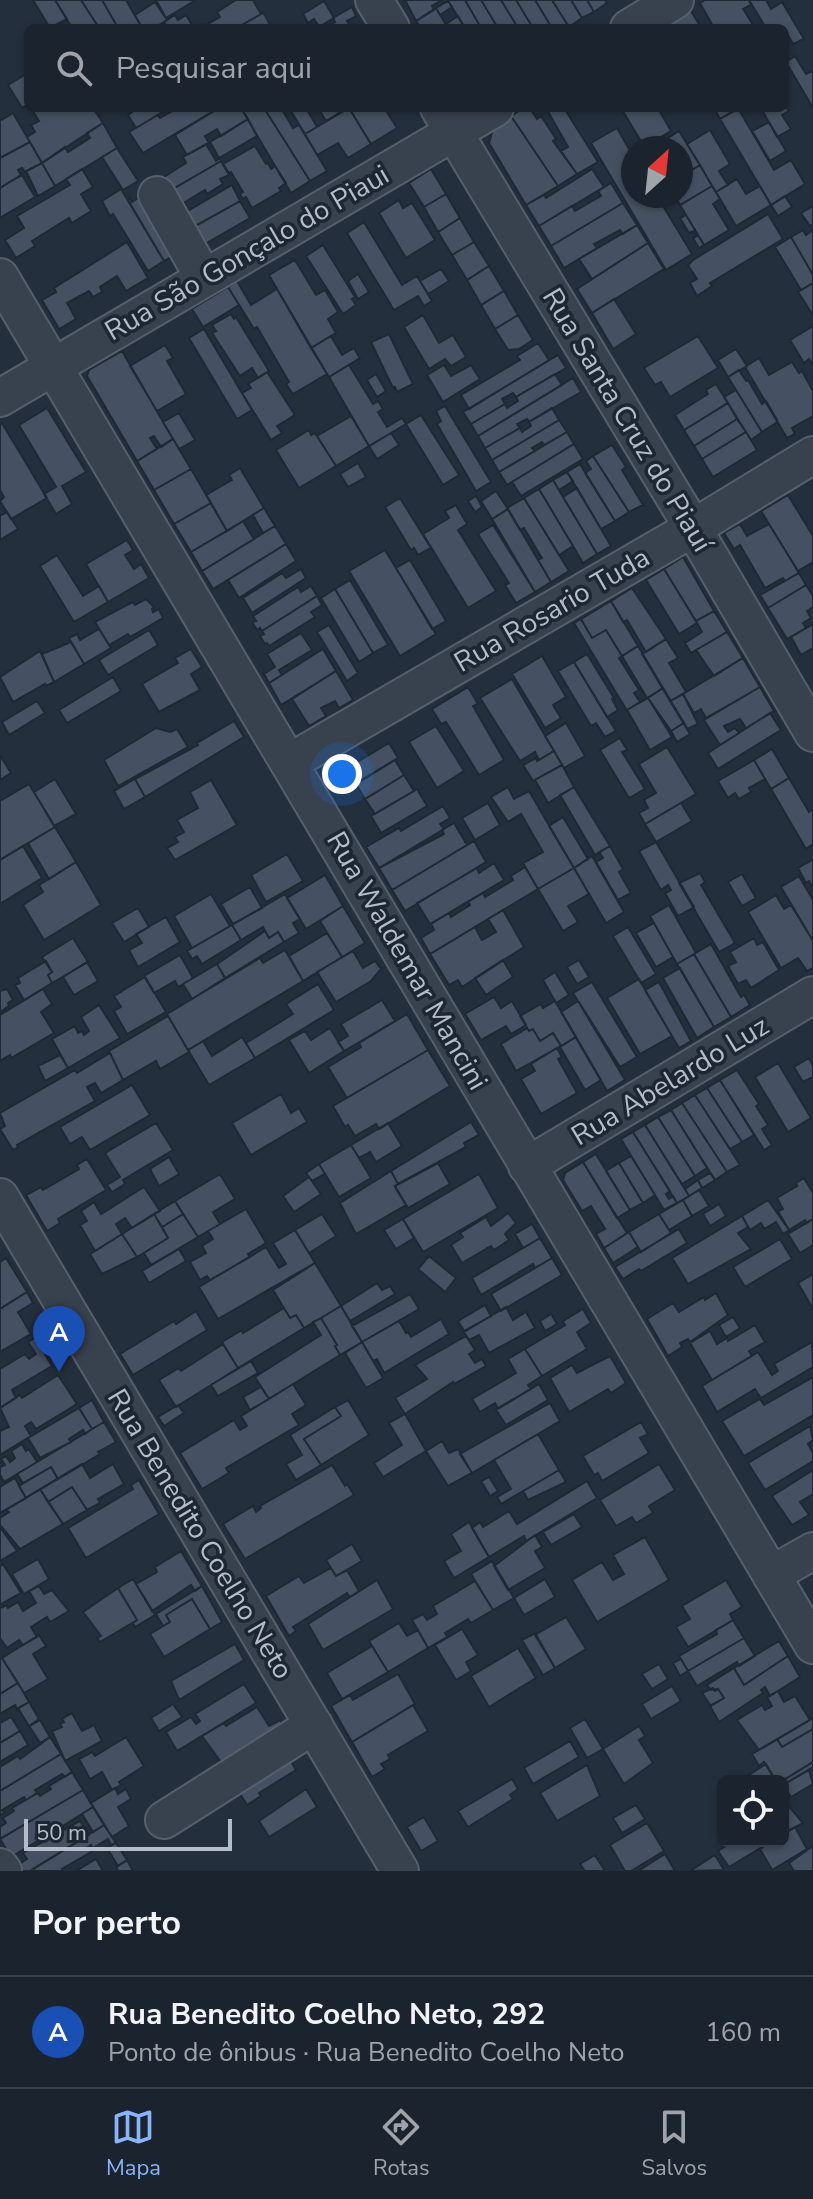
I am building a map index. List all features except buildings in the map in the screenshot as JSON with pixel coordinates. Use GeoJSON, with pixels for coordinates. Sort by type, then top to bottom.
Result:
{"type":"FeatureCollection","features":[{"type":"Feature","properties":{"kind":"street"},"geometry":{"type":"LineString","coordinates":[[374,0],[389,24]]}},
{"type":"Feature","properties":{"kind":"street"},"geometry":{"type":"LineString","coordinates":[[636,24],[675,0]]}},
{"type":"Feature","properties":{"kind":"street","name":"Rua São Gonçalo do Piaui"},"geometry":{"type":"LineString","coordinates":[[0,398],[204,278],[446,120],[479,112]]}},
{"type":"Feature","properties":{"kind":"street","name":"Rua Santa Cruz do Piauí"},"geometry":{"type":"LineString","coordinates":[[446,120],[813,733]]}},
{"type":"Feature","properties":{"kind":"street"},"geometry":{"type":"LineString","coordinates":[[157,195],[204,278]]}},
{"type":"Feature","properties":{"kind":"street","name":"Rua Waldemar Mancini"},"geometry":{"type":"LineString","coordinates":[[0,277],[813,1645]]}},
{"type":"Feature","properties":{"kind":"street","name":"Rua Rosario Tuda"},"geometry":{"type":"LineString","coordinates":[[290,762],[813,455]]}},
{"type":"Feature","properties":{"kind":"street","name":"Rua Abelardo Luz"},"geometry":{"type":"LineString","coordinates":[[527,1166],[813,995]]}},
{"type":"Feature","properties":{"kind":"street","name":"Rua Benedito Coelho Neto"},"geometry":{"type":"LineString","coordinates":[[0,1197],[400,1871]]}},
{"type":"Feature","properties":{"kind":"street"},"geometry":{"type":"LineString","coordinates":[[771,1575],[813,1551]]}},
{"type":"Feature","properties":{"kind":"street"},"geometry":{"type":"LineString","coordinates":[[164,1820],[314,1725]]}},
{"type":"Feature","properties":{"kind":"place","name":"Rua Benedito Coelho Neto, 292"},"geometry":{"type":"Point","coordinates":[59,1372]}}]}
